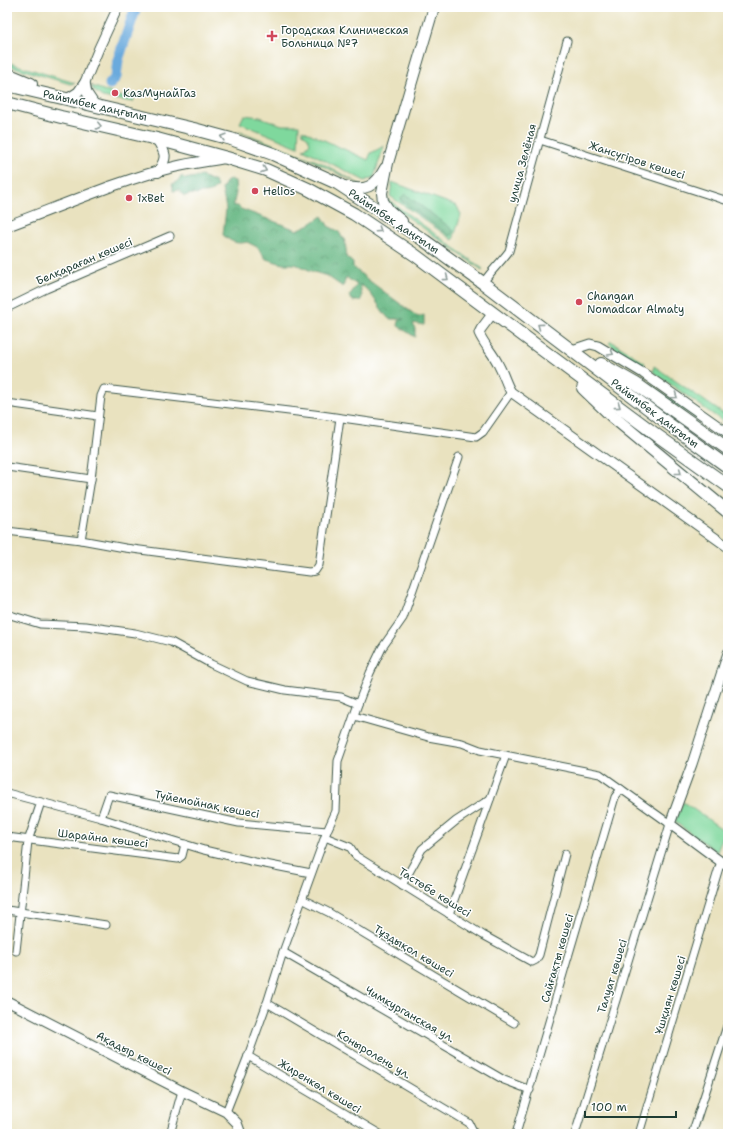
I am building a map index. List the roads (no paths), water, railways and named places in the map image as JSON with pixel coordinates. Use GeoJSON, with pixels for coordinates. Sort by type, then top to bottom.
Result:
{"type":"FeatureCollection","features":[{"type":"Feature","properties":{"kind":"highway"},"geometry":{"type":"LineString","coordinates":[[7,74],[67,99]]}},
{"type":"Feature","properties":{"kind":"highway","name":"Райымбек даңғылы"},"geometry":{"type":"LineString","coordinates":[[7,84],[231,139],[273,154],[337,183],[425,241],[483,283],[666,422],[728,467]]}},
{"type":"Feature","properties":{"kind":"highway","name":"Райымбек даңғылы"},"geometry":{"type":"LineString","coordinates":[[7,103],[158,139],[227,158],[266,170],[308,189],[354,214],[415,255],[728,486]]}},
{"type":"Feature","properties":{"kind":"highway"},"geometry":{"type":"LineString","coordinates":[[7,111],[61,117]]}},
{"type":"Feature","properties":{"kind":"highway"},"geometry":{"type":"LineString","coordinates":[[556,338],[636,384],[728,449]]}},
{"type":"Feature","properties":{"kind":"highway"},"geometry":{"type":"LineString","coordinates":[[545,352],[612,416],[728,512]]}},
{"type":"Feature","properties":{"kind":"main road"},"geometry":{"type":"LineString","coordinates":[[425,241],[389,210],[383,201],[382,193],[388,163],[434,7]]}},
{"type":"Feature","properties":{"kind":"main road"},"geometry":{"type":"LineString","coordinates":[[158,139],[166,156],[165,162],[158,172]]}},
{"type":"Feature","properties":{"kind":"main road"},"geometry":{"type":"LineString","coordinates":[[7,226],[89,195],[158,172],[175,167],[227,158]]}},
{"type":"Feature","properties":{"kind":"main road"},"geometry":{"type":"LineString","coordinates":[[337,183],[355,189],[363,189],[370,186],[381,175],[388,163]]}},
{"type":"Feature","properties":{"kind":"street"},"geometry":{"type":"LineString","coordinates":[[67,99],[78,92],[85,82],[118,7]]}},
{"type":"Feature","properties":{"kind":"street","name":"улица Зелёная"},"geometry":{"type":"LineString","coordinates":[[483,283],[491,271],[502,261],[509,251],[567,41]]}},
{"type":"Feature","properties":{"kind":"street"},"geometry":{"type":"LineString","coordinates":[[85,82],[87,93],[95,106]]}},
{"type":"Feature","properties":{"kind":"street","name":"Жансүгіров көшесі"},"geometry":{"type":"LineString","coordinates":[[540,140],[728,201]]}},
{"type":"Feature","properties":{"kind":"street","name":"Белқараған көшесі"},"geometry":{"type":"LineString","coordinates":[[7,308],[46,289],[170,236]]}},
{"type":"Feature","properties":{"kind":"street"},"geometry":{"type":"LineString","coordinates":[[493,313],[479,333],[482,341],[500,366],[505,381],[511,392],[728,547]]}},
{"type":"Feature","properties":{"kind":"street"},"geometry":{"type":"LineString","coordinates":[[574,349],[590,344],[598,346],[643,373],[728,433]]}},
{"type":"Feature","properties":{"kind":"street"},"geometry":{"type":"LineString","coordinates":[[636,384],[643,373]]}},
{"type":"Feature","properties":{"kind":"street"},"geometry":{"type":"LineString","coordinates":[[81,540],[91,479],[101,396],[102,391],[107,388],[476,437],[483,432],[511,392]]}},
{"type":"Feature","properties":{"kind":"street"},"geometry":{"type":"LineString","coordinates":[[7,403],[98,416]]}},
{"type":"Feature","properties":{"kind":"street"},"geometry":{"type":"LineString","coordinates":[[7,531],[309,572],[315,571],[319,566],[340,418]]}},
{"type":"Feature","properties":{"kind":"street"},"geometry":{"type":"LineString","coordinates":[[226,1112],[267,1004],[282,952],[336,811],[338,761],[358,704],[382,648],[403,618],[460,457]]}},
{"type":"Feature","properties":{"kind":"street"},"geometry":{"type":"LineString","coordinates":[[7,467],[91,479]]}},
{"type":"Feature","properties":{"kind":"street"},"geometry":{"type":"LineString","coordinates":[[7,614],[40,624],[86,626],[134,633],[171,642],[211,664],[247,681],[285,690],[341,697],[358,704]]}},
{"type":"Feature","properties":{"kind":"street"},"geometry":{"type":"LineString","coordinates":[[670,824],[728,653]]}},
{"type":"Feature","properties":{"kind":"street"},"geometry":{"type":"LineString","coordinates":[[354,716],[428,737],[462,743],[480,750],[600,774],[725,864]]}},
{"type":"Feature","properties":{"kind":"street"},"geometry":{"type":"LineString","coordinates":[[449,914],[506,755]]}},
{"type":"Feature","properties":{"kind":"street","name":"Сайғақты көшесі"},"geometry":{"type":"LineString","coordinates":[[516,1134],[608,818],[615,797],[621,790]]}},
{"type":"Feature","properties":{"kind":"street"},"geometry":{"type":"LineString","coordinates":[[7,793],[101,818],[185,844],[255,862],[311,873]]}},
{"type":"Feature","properties":{"kind":"street","name":"Түйемойнақ көшесі"},"geometry":{"type":"LineString","coordinates":[[101,818],[109,795],[239,823],[326,834]]}},
{"type":"Feature","properties":{"kind":"street"},"geometry":{"type":"LineString","coordinates":[[402,885],[422,849],[456,821],[490,799]]}},
{"type":"Feature","properties":{"kind":"street"},"geometry":{"type":"LineString","coordinates":[[16,951],[28,841],[41,802]]}},
{"type":"Feature","properties":{"kind":"street","name":"Талуат көшесі"},"geometry":{"type":"LineString","coordinates":[[575,1134],[670,824]]}},
{"type":"Feature","properties":{"kind":"street","name":"Тастөбе көшесі"},"geometry":{"type":"LineString","coordinates":[[326,834],[350,847],[356,856],[402,885],[526,960],[532,962],[536,960],[539,955],[565,854]]}},
{"type":"Feature","properties":{"kind":"street","name":"Шарайна көшесі"},"geometry":{"type":"LineString","coordinates":[[7,837],[28,841],[109,849],[178,859],[182,856],[185,844]]}},
{"type":"Feature","properties":{"kind":"street","name":"Ұшқиян көшесі"},"geometry":{"type":"LineString","coordinates":[[639,1134],[725,864]]}},
{"type":"Feature","properties":{"kind":"street","name":"Тұздықол көшесі"},"geometry":{"type":"LineString","coordinates":[[302,900],[328,912],[514,1024]]}},
{"type":"Feature","properties":{"kind":"street"},"geometry":{"type":"LineString","coordinates":[[7,910],[106,925]]}},
{"type":"Feature","properties":{"kind":"street","name":"Чимкурганская ул."},"geometry":{"type":"LineString","coordinates":[[282,952],[491,1073],[530,1090]]}},
{"type":"Feature","properties":{"kind":"street","name":"Ақадыр көшесі"},"geometry":{"type":"LineString","coordinates":[[7,1001],[226,1112],[236,1123],[241,1134]]}},
{"type":"Feature","properties":{"kind":"street","name":"Коныролень ул."},"geometry":{"type":"LineString","coordinates":[[267,1004],[469,1123],[472,1129],[472,1134]]}},
{"type":"Feature","properties":{"kind":"street"},"geometry":{"type":"LineString","coordinates":[[692,1134],[728,1023]]}},
{"type":"Feature","properties":{"kind":"street","name":"Жиренкөл көшесі"},"geometry":{"type":"LineString","coordinates":[[248,1056],[380,1134]]}},
{"type":"Feature","properties":{"kind":"street"},"geometry":{"type":"LineString","coordinates":[[170,1134],[182,1091]]}},
{"type":"Feature","properties":{"kind":"waterway"},"geometry":{"type":"LineString","coordinates":[[110,84],[116,77],[118,60],[136,7]]}},
{"type":"Feature","properties":{"kind":"place","name":"Городская Клиническая Больница №7"},"geometry":{"type":"Point","coordinates":[272,36]}},
{"type":"Feature","properties":{"kind":"place","name":"КазМунайГаз"},"geometry":{"type":"Point","coordinates":[115,93]}},
{"type":"Feature","properties":{"kind":"place","name":"Helios"},"geometry":{"type":"Point","coordinates":[255,191]}},
{"type":"Feature","properties":{"kind":"place","name":"1xBet"},"geometry":{"type":"Point","coordinates":[129,198]}},
{"type":"Feature","properties":{"kind":"place","name":"Changan Nomadcar Almaty"},"geometry":{"type":"Point","coordinates":[579,302]}}]}
